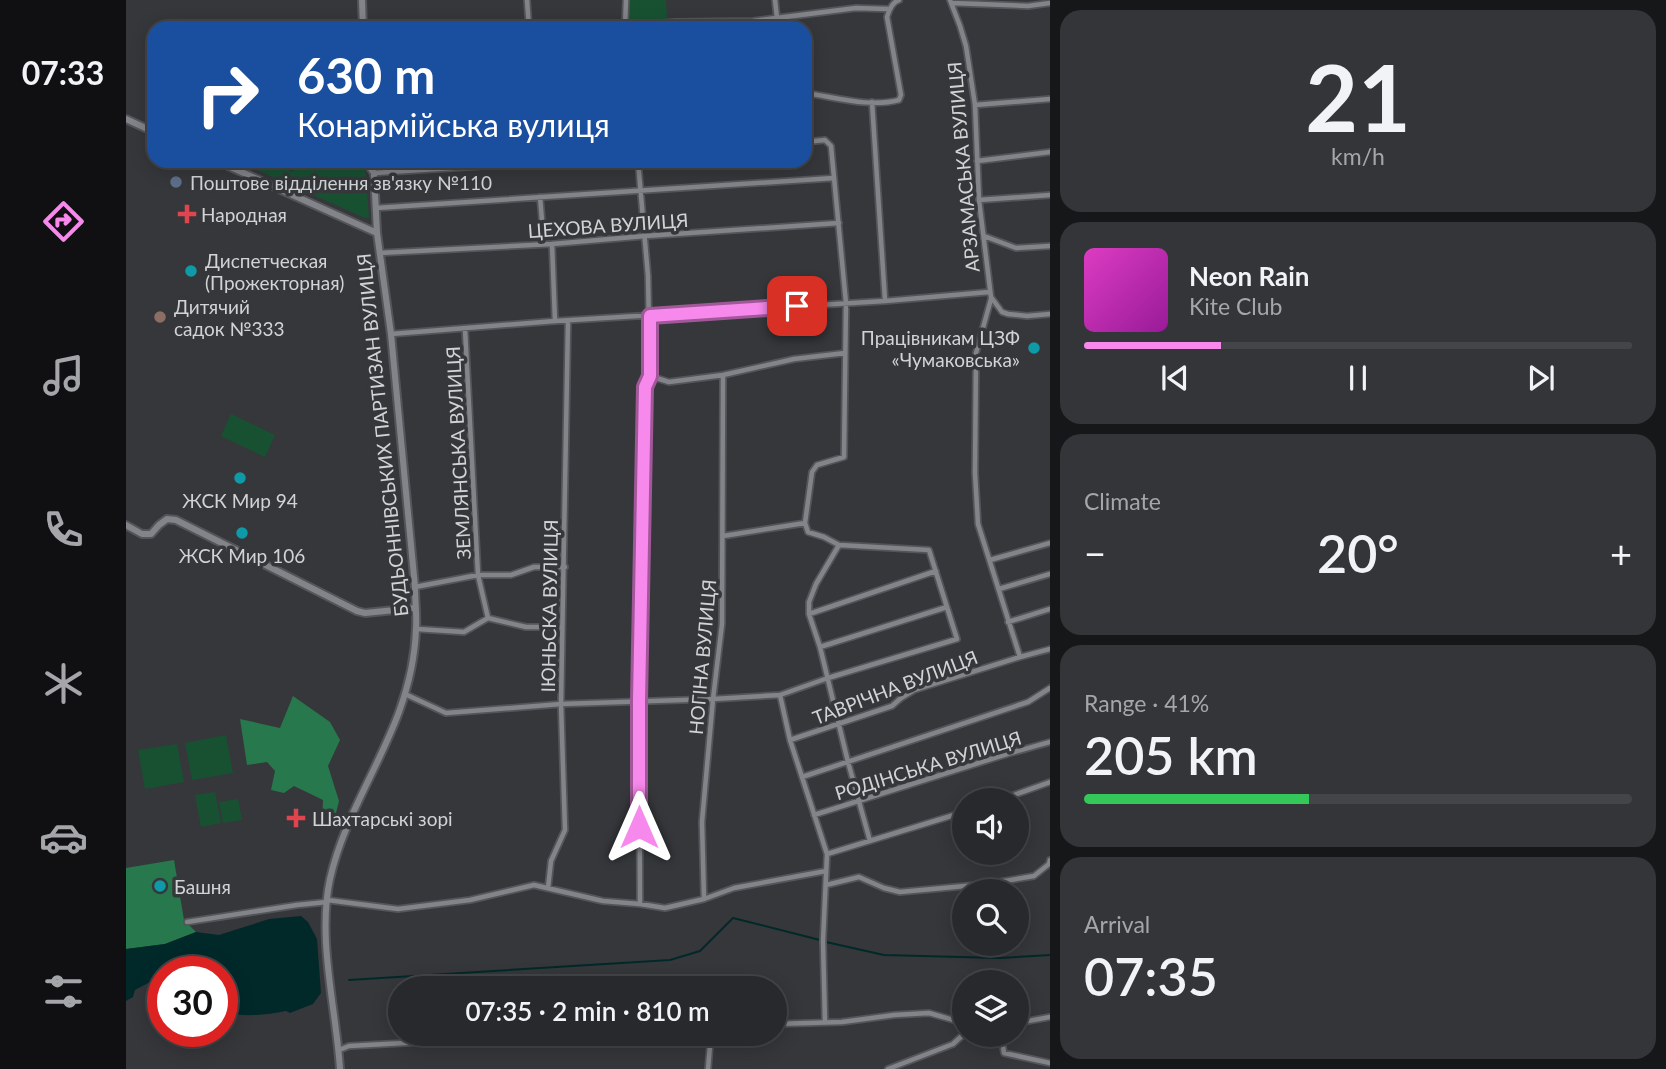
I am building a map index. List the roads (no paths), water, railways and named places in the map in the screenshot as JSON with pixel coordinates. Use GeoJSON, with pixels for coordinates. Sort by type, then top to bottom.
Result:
{"type":"FeatureCollection","features":[{"type":"Feature","properties":{"kind":"main road"},"geometry":{"type":"LineString","coordinates":[[362,0],[363,21]]}},
{"type":"Feature","properties":{"kind":"main road"},"geometry":{"type":"LineString","coordinates":[[126,119],[147,129]]}},
{"type":"Feature","properties":{"kind":"main road"},"geometry":{"type":"LineString","coordinates":[[233,168],[377,233]]}},
{"type":"Feature","properties":{"kind":"main road","name":"БУДЬОННІВСЬКИХ ПАРТИЗАН ВУЛИЦЯ"},"geometry":{"type":"LineString","coordinates":[[340,1069],[326,932],[327,901],[336,855],[394,726],[405,694],[416,629],[415,587],[391,334],[379,253],[374,173],[371,168]]}},
{"type":"Feature","properties":{"kind":"main road"},"geometry":{"type":"LineString","coordinates":[[126,525],[147,535],[152,534],[162,521],[176,520],[356,611],[365,613],[415,608]]}},
{"type":"Feature","properties":{"kind":"street"},"geometry":{"type":"LineString","coordinates":[[362,0],[369,0]]}},
{"type":"Feature","properties":{"kind":"street"},"geometry":{"type":"LineString","coordinates":[[527,0],[528,21]]}},
{"type":"Feature","properties":{"kind":"street"},"geometry":{"type":"LineString","coordinates":[[625,21],[626,0]]}},
{"type":"Feature","properties":{"kind":"street"},"geometry":{"type":"LineString","coordinates":[[775,0],[777,18],[781,21]]}},
{"type":"Feature","properties":{"kind":"street"},"geometry":{"type":"LineString","coordinates":[[812,94],[840,100],[899,100],[901,95],[887,17],[889,9],[899,0]]}},
{"type":"Feature","properties":{"kind":"street"},"geometry":{"type":"LineString","coordinates":[[951,1],[1028,6],[1050,3]]}},
{"type":"Feature","properties":{"kind":"street","name":"АРЗАМАСЬКА ВУЛИЦЯ"},"geometry":{"type":"LineString","coordinates":[[951,1],[966,46],[975,105],[979,201],[990,294]]}},
{"type":"Feature","properties":{"kind":"street"},"geometry":{"type":"LineString","coordinates":[[753,21],[856,8],[889,9]]}},
{"type":"Feature","properties":{"kind":"street"},"geometry":{"type":"LineString","coordinates":[[975,105],[1050,99]]}},
{"type":"Feature","properties":{"kind":"street"},"geometry":{"type":"LineString","coordinates":[[872,102],[885,301]]}},
{"type":"Feature","properties":{"kind":"street"},"geometry":{"type":"LineString","coordinates":[[812,141],[827,141],[831,146],[839,223],[846,303],[844,457],[817,465],[812,472],[805,523],[808,532],[839,545],[929,550],[947,607],[820,647]]}},
{"type":"Feature","properties":{"kind":"street"},"geometry":{"type":"LineString","coordinates":[[977,161],[1050,152]]}},
{"type":"Feature","properties":{"kind":"street"},"geometry":{"type":"LineString","coordinates":[[374,173],[449,168]]}},
{"type":"Feature","properties":{"kind":"street"},"geometry":{"type":"LineString","coordinates":[[639,168],[650,316],[650,376],[645,387],[639,701],[640,904]]}},
{"type":"Feature","properties":{"kind":"street"},"geometry":{"type":"LineString","coordinates":[[376,208],[834,178]]}},
{"type":"Feature","properties":{"kind":"street"},"geometry":{"type":"LineString","coordinates":[[979,201],[1050,195]]}},
{"type":"Feature","properties":{"kind":"street"},"geometry":{"type":"LineString","coordinates":[[540,197],[544,244]]}},
{"type":"Feature","properties":{"kind":"street","name":"ЦЕХОВА ВУЛИЦЯ"},"geometry":{"type":"LineString","coordinates":[[379,253],[552,244],[839,223]]}},
{"type":"Feature","properties":{"kind":"street"},"geometry":{"type":"LineString","coordinates":[[984,236],[1016,248],[1050,246]]}},
{"type":"Feature","properties":{"kind":"street"},"geometry":{"type":"LineString","coordinates":[[552,244],[555,321]]}},
{"type":"Feature","properties":{"kind":"street"},"geometry":{"type":"LineString","coordinates":[[391,334],[990,294]]}},
{"type":"Feature","properties":{"kind":"street"},"geometry":{"type":"LineString","coordinates":[[990,294],[1002,312],[1027,316],[1050,314]]}},
{"type":"Feature","properties":{"kind":"street"},"geometry":{"type":"LineString","coordinates":[[990,294],[976,353],[974,398],[978,524],[1020,657]]}},
{"type":"Feature","properties":{"kind":"street","name":"IЮНЬСКА ВУЛИЦЯ"},"geometry":{"type":"LineString","coordinates":[[548,888],[551,861],[565,830],[561,704],[568,321]]}},
{"type":"Feature","properties":{"kind":"street","name":"ЗЕМЛЯНСЬКА ВУЛИЦЯ"},"geometry":{"type":"LineString","coordinates":[[465,329],[478,575],[488,618]]}},
{"type":"Feature","properties":{"kind":"street"},"geometry":{"type":"LineString","coordinates":[[650,376],[669,382],[723,375],[794,359],[845,354]]}},
{"type":"Feature","properties":{"kind":"street","name":"НОГІНА ВУЛИЦЯ"},"geometry":{"type":"LineString","coordinates":[[704,899],[702,822],[722,624],[723,375]]}},
{"type":"Feature","properties":{"kind":"street"},"geometry":{"type":"LineString","coordinates":[[723,536],[805,523]]}},
{"type":"Feature","properties":{"kind":"street"},"geometry":{"type":"LineString","coordinates":[[990,560],[1050,543]]}},
{"type":"Feature","properties":{"kind":"street"},"geometry":{"type":"LineString","coordinates":[[839,545],[816,584],[809,602],[808,614],[820,647],[870,841]]}},
{"type":"Feature","properties":{"kind":"street","name":"ЗЕМЛЯНСЬКА ВУЛИЦЯ"},"geometry":{"type":"LineString","coordinates":[[415,587],[478,575],[511,575],[534,567],[565,567]]}},
{"type":"Feature","properties":{"kind":"street"},"geometry":{"type":"LineString","coordinates":[[808,614],[936,571]]}},
{"type":"Feature","properties":{"kind":"street"},"geometry":{"type":"LineString","coordinates":[[999,589],[1050,574]]}},
{"type":"Feature","properties":{"kind":"street","name":"ТАВРІЧНА ВУЛИЦЯ"},"geometry":{"type":"LineString","coordinates":[[405,694],[446,713],[561,704],[780,695],[957,639],[947,607]]}},
{"type":"Feature","properties":{"kind":"street"},"geometry":{"type":"LineString","coordinates":[[1008,622],[1050,609]]}},
{"type":"Feature","properties":{"kind":"street"},"geometry":{"type":"LineString","coordinates":[[416,629],[464,632],[488,618],[526,626],[562,627]]}},
{"type":"Feature","properties":{"kind":"street","name":"ТАВРІЧНА ВУЛИЦЯ"},"geometry":{"type":"LineString","coordinates":[[790,740],[892,706],[914,690],[1050,649]]}},
{"type":"Feature","properties":{"kind":"street"},"geometry":{"type":"LineString","coordinates":[[802,777],[1028,702],[1050,688]]}},
{"type":"Feature","properties":{"kind":"street","name":"РОДІНСЬКА ВУЛИЦЯ"},"geometry":{"type":"LineString","coordinates":[[780,695],[790,740],[827,854],[823,941],[825,1022]]}},
{"type":"Feature","properties":{"kind":"street","name":"РОДІНСЬКА ВУЛИЦЯ"},"geometry":{"type":"LineString","coordinates":[[814,815],[1050,742]]}},
{"type":"Feature","properties":{"kind":"street"},"geometry":{"type":"LineString","coordinates":[[1029,790],[1050,782]]}},
{"type":"Feature","properties":{"kind":"street"},"geometry":{"type":"LineString","coordinates":[[827,854],[952,816]]}},
{"type":"Feature","properties":{"kind":"street"},"geometry":{"type":"LineString","coordinates":[[826,885],[859,877],[894,891],[987,884],[1034,876],[1049,862]]}},
{"type":"Feature","properties":{"kind":"street"},"geometry":{"type":"LineString","coordinates":[[187,922],[327,901],[398,909],[470,900],[534,885],[603,901],[665,908],[704,899],[734,888],[826,871]]}},
{"type":"Feature","properties":{"kind":"street"},"geometry":{"type":"LineString","coordinates":[[787,1024],[842,1022],[929,1013],[952,1020]]}},
{"type":"Feature","properties":{"kind":"street"},"geometry":{"type":"LineString","coordinates":[[1029,1021],[1050,1017]]}},
{"type":"Feature","properties":{"kind":"street"},"geometry":{"type":"LineString","coordinates":[[339,1050],[349,1046],[388,1044]]}},
{"type":"Feature","properties":{"kind":"street"},"geometry":{"type":"LineString","coordinates":[[888,1069],[952,1044]]}},
{"type":"Feature","properties":{"kind":"street"},"geometry":{"type":"LineString","coordinates":[[708,1069],[710,1046]]}},
{"type":"Feature","properties":{"kind":"street"},"geometry":{"type":"LineString","coordinates":[[1003,1047],[1004,1053],[1050,1063]]}},
{"type":"Feature","properties":{"kind":"water"},"geometry":{"type":"Polygon","coordinates":[[[301,916],[308,922],[317,939],[321,993],[313,1004],[290,1013],[238,1014],[238,956],[147,956],[147,984],[135,990],[133,997],[126,1001],[126,949],[165,944],[196,932],[219,935],[269,919],[301,916]]]}},
{"type":"Feature","properties":{"kind":"waterway"},"geometry":{"type":"LineString","coordinates":[[349,980],[670,960],[700,951],[733,918],[820,940]]}},
{"type":"Feature","properties":{"kind":"waterway"},"geometry":{"type":"LineString","coordinates":[[826,942],[884,955],[999,958],[1050,955]]}},
{"type":"Feature","properties":{"kind":"place","name":"Поштове відділення зв'язку №110"},"geometry":{"type":"Point","coordinates":[176,182]}},
{"type":"Feature","properties":{"kind":"place","name":"Народная"},"geometry":{"type":"Point","coordinates":[187,214]}},
{"type":"Feature","properties":{"kind":"place","name":"Диспетческая (Прожекторная)"},"geometry":{"type":"Point","coordinates":[191,271]}},
{"type":"Feature","properties":{"kind":"place","name":"Дитячий садок №333"},"geometry":{"type":"Point","coordinates":[160,317]}},
{"type":"Feature","properties":{"kind":"place","name":"Працівникам ЦЗФ «Чумаковська»"},"geometry":{"type":"Point","coordinates":[1034,348]}},
{"type":"Feature","properties":{"kind":"place","name":"ЖСК Мир 94"},"geometry":{"type":"Point","coordinates":[240,478]}},
{"type":"Feature","properties":{"kind":"place","name":"ЖСК Мир 106"},"geometry":{"type":"Point","coordinates":[242,533]}},
{"type":"Feature","properties":{"kind":"place","name":"Шахтарські зорі"},"geometry":{"type":"Point","coordinates":[296,818]}},
{"type":"Feature","properties":{"kind":"place","name":"Башня"},"geometry":{"type":"Point","coordinates":[160,886]}}]}
